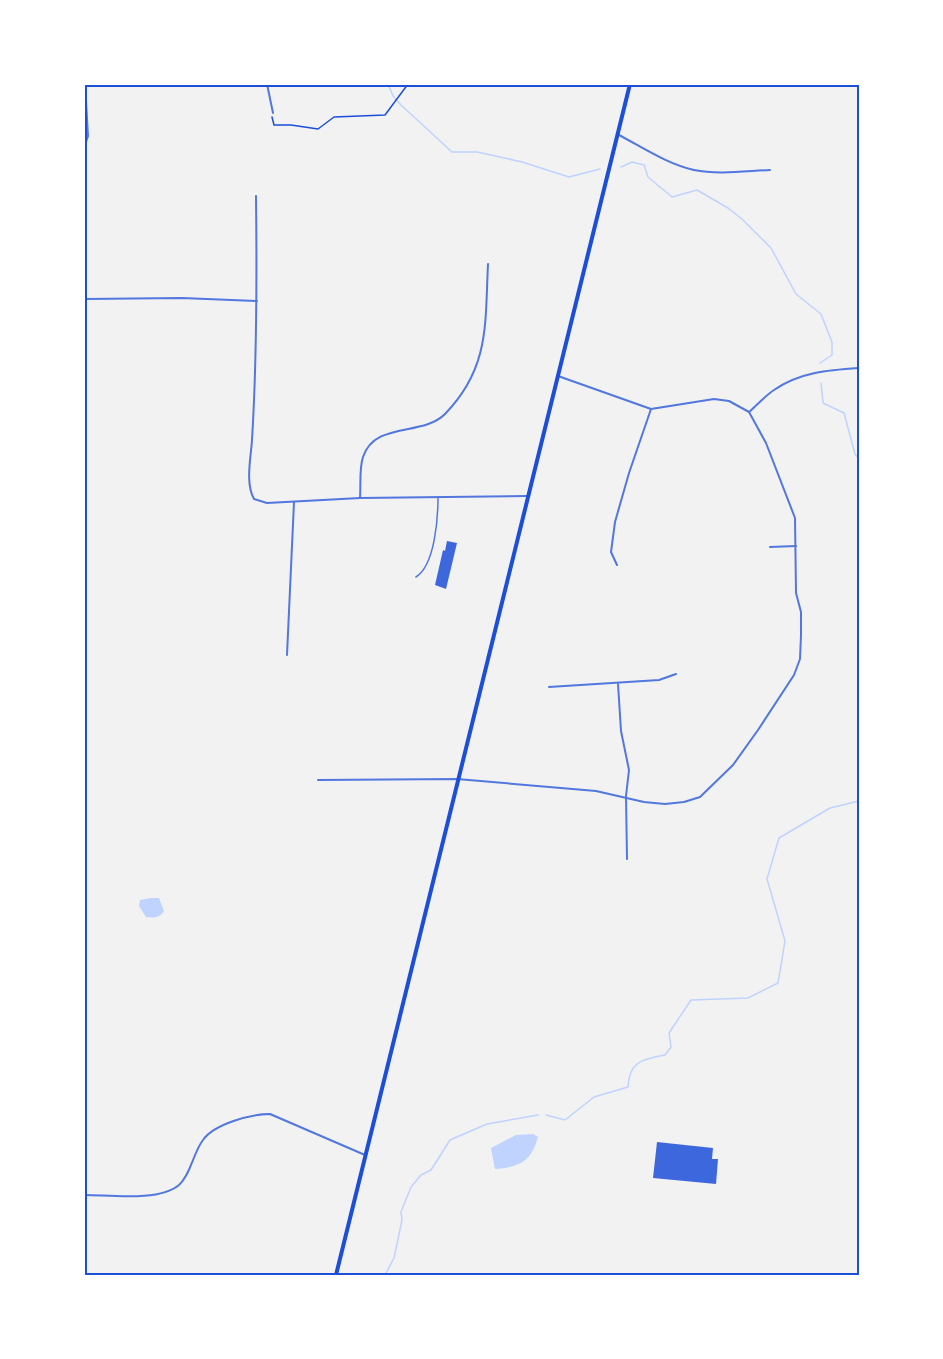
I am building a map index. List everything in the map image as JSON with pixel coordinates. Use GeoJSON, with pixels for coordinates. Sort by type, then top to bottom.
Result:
{"type":"FeatureCollection","features":[{"type":"Feature","properties":{"kind":"main road"},"geometry":{"type":"LineString","coordinates":[[336,1275],[630,84]]}},
{"type":"Feature","properties":{"kind":"street"},"geometry":{"type":"LineString","coordinates":[[84,148],[88,136],[85,84]]}},
{"type":"Feature","properties":{"kind":"street"},"geometry":{"type":"LineString","coordinates":[[267,84],[273,113]]}},
{"type":"Feature","properties":{"kind":"street"},"geometry":{"type":"LineString","coordinates":[[617,134],[673,163],[696,170],[732,172],[770,170]]}},
{"type":"Feature","properties":{"kind":"street"},"geometry":{"type":"LineString","coordinates":[[256,196],[257,301],[250,475],[250,487],[254,499],[267,503],[360,498],[527,496]]}},
{"type":"Feature","properties":{"kind":"street"},"geometry":{"type":"LineString","coordinates":[[360,498],[363,458],[368,448],[376,440],[389,433],[432,423],[444,415],[469,384],[483,346],[488,264]]}},
{"type":"Feature","properties":{"kind":"street"},"geometry":{"type":"LineString","coordinates":[[84,299],[182,298],[257,301]]}},
{"type":"Feature","properties":{"kind":"street"},"geometry":{"type":"LineString","coordinates":[[749,412],[774,390],[800,377],[823,370],[859,368]]}},
{"type":"Feature","properties":{"kind":"street"},"geometry":{"type":"LineString","coordinates":[[318,780],[457,779],[596,791],[626,796],[644,802],[665,804],[684,802],[700,797],[733,765],[794,675],[800,659],[801,635],[801,612],[796,593],[795,518],[766,443],[749,412],[729,401],[714,399],[651,409],[558,376]]}},
{"type":"Feature","properties":{"kind":"street"},"geometry":{"type":"LineString","coordinates":[[617,565],[611,552],[615,522],[651,409]]}},
{"type":"Feature","properties":{"kind":"street"},"geometry":{"type":"LineString","coordinates":[[287,655],[294,502]]}},
{"type":"Feature","properties":{"kind":"street"},"geometry":{"type":"LineString","coordinates":[[770,547],[796,546]]}},
{"type":"Feature","properties":{"kind":"street"},"geometry":{"type":"LineString","coordinates":[[549,687],[659,680],[676,674]]}},
{"type":"Feature","properties":{"kind":"street"},"geometry":{"type":"LineString","coordinates":[[618,684],[621,731],[628,759],[627,859]]}},
{"type":"Feature","properties":{"kind":"street"},"geometry":{"type":"LineString","coordinates":[[84,1195],[156,1195],[168,1191],[180,1184],[203,1139],[227,1124],[258,1114],[270,1114],[365,1155]]}},
{"type":"Feature","properties":{"kind":"lane"},"geometry":{"type":"LineString","coordinates":[[416,577],[426,568],[438,518],[438,496]]}},
{"type":"Feature","properties":{"kind":"path"},"geometry":{"type":"LineString","coordinates":[[273,113],[274,125],[318,129],[334,117],[385,115],[408,84]]}},
{"type":"Feature","properties":{"kind":"water"},"geometry":{"type":"Polygon","coordinates":[[[159,898],[164,911],[156,917],[146,917],[139,906],[140,900],[159,898]]]}},
{"type":"Feature","properties":{"kind":"water"},"geometry":{"type":"Polygon","coordinates":[[[533,1134],[538,1137],[528,1158],[511,1167],[495,1169],[491,1148],[516,1135],[533,1134]]]}},
{"type":"Feature","properties":{"kind":"building"},"geometry":{"type":"Polygon","coordinates":[[[447,541],[457,543],[446,589],[435,585],[447,541]]]}},
{"type":"Feature","properties":{"kind":"building"},"geometry":{"type":"Polygon","coordinates":[[[657,1142],[713,1148],[712,1159],[718,1159],[716,1184],[653,1178],[657,1142]]]}},
{"type":"Feature","properties":{"kind":"waterway"},"geometry":{"type":"LineString","coordinates":[[388,84],[393,96],[401,105],[452,152],[477,152],[522,162],[569,177],[600,169]]}},
{"type":"Feature","properties":{"kind":"waterway"},"geometry":{"type":"LineString","coordinates":[[621,167],[632,162],[644,165],[648,177],[672,197],[697,190],[728,208],[743,220],[771,248],[796,294],[821,314],[832,342],[832,355],[820,363]]}},
{"type":"Feature","properties":{"kind":"waterway"},"geometry":{"type":"LineString","coordinates":[[821,383],[823,403],[844,413],[855,454],[859,459]]}},
{"type":"Feature","properties":{"kind":"waterway"},"geometry":{"type":"LineString","coordinates":[[546,1115],[565,1120],[594,1097],[628,1087],[631,1072],[638,1063],[665,1055],[671,1047],[669,1033],[691,1000],[748,998],[778,983],[785,941],[767,879],[779,838],[830,808],[859,801]]}},
{"type":"Feature","properties":{"kind":"waterway"},"geometry":{"type":"LineString","coordinates":[[385,1275],[394,1258],[402,1220],[401,1212],[411,1187],[421,1175],[431,1170],[450,1140],[487,1124],[538,1115]]}}]}
